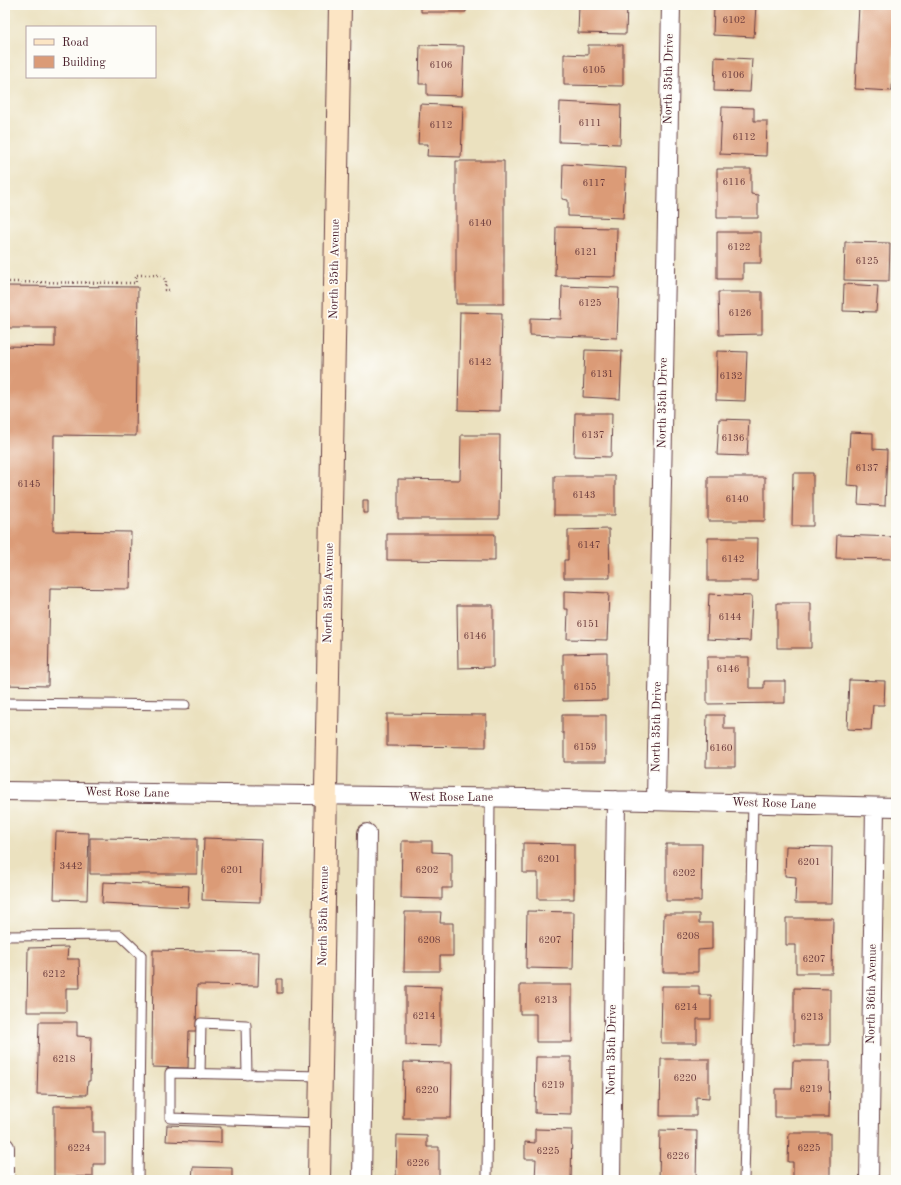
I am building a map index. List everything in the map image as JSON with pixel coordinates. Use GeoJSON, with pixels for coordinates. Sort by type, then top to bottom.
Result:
{"type":"FeatureCollection","features":[{"type":"Feature","properties":{"kind":"main road","name":"North 35th Avenue"},"geometry":{"type":"LineString","coordinates":[[319,1180],[340,5]]}},
{"type":"Feature","properties":{"kind":"street","name":"North 35th Drive"},"geometry":{"type":"LineString","coordinates":[[656,801],[670,5]]}},
{"type":"Feature","properties":{"kind":"street","name":"West Rose Lane"},"geometry":{"type":"LineString","coordinates":[[5,791],[326,797],[616,800],[896,807]]}},
{"type":"Feature","properties":{"kind":"street","name":"North 35th Drive"},"geometry":{"type":"LineString","coordinates":[[611,1180],[616,800]]}},
{"type":"Feature","properties":{"kind":"street","name":"North 36th Avenue"},"geometry":{"type":"LineString","coordinates":[[869,1180],[875,807]]}},
{"type":"Feature","properties":{"kind":"street"},"geometry":{"type":"LineString","coordinates":[[362,1180],[367,833]]}},
{"type":"Feature","properties":{"kind":"street"},"geometry":{"type":"LineString","coordinates":[[5,1147],[5,1180]]}},
{"type":"Feature","properties":{"kind":"lane"},"geometry":{"type":"LineString","coordinates":[[5,703],[185,705]]}},
{"type":"Feature","properties":{"kind":"lane"},"geometry":{"type":"LineString","coordinates":[[487,1180],[490,798]]}},
{"type":"Feature","properties":{"kind":"lane"},"geometry":{"type":"LineString","coordinates":[[744,1180],[753,803]]}},
{"type":"Feature","properties":{"kind":"lane"},"geometry":{"type":"LineString","coordinates":[[5,936],[120,936],[141,955],[138,1180]]}},
{"type":"Feature","properties":{"kind":"lane"},"geometry":{"type":"LineString","coordinates":[[200,1074],[201,1023],[246,1024],[247,1075]]}},
{"type":"Feature","properties":{"kind":"lane"},"geometry":{"type":"LineString","coordinates":[[320,1123],[170,1118],[170,1073],[321,1076]]}},
{"type":"Feature","properties":{"kind":"path"},"geometry":{"type":"LineString","coordinates":[[5,282],[136,283],[136,275],[160,275],[166,280],[165,290],[168,290]]}},
{"type":"Feature","properties":{"kind":"building"},"geometry":{"type":"Polygon","coordinates":[[[421,5],[466,5],[466,12],[421,12],[421,5]]]}},
{"type":"Feature","properties":{"kind":"building"},"geometry":{"type":"Polygon","coordinates":[[[579,5],[627,5],[626,34],[578,33],[579,5]]]}},
{"type":"Feature","properties":{"kind":"building"},"geometry":{"type":"Polygon","coordinates":[[[714,5],[756,5],[754,37],[713,35],[714,5]]]}},
{"type":"Feature","properties":{"kind":"building"},"geometry":{"type":"Polygon","coordinates":[[[859,5],[895,5],[892,91],[855,89],[859,5]]]}},
{"type":"Feature","properties":{"kind":"building"},"geometry":{"type":"Polygon","coordinates":[[[420,45],[464,46],[462,96],[427,95],[427,84],[419,84],[420,45]]]}},
{"type":"Feature","properties":{"kind":"building"},"geometry":{"type":"Polygon","coordinates":[[[588,45],[623,45],[623,86],[564,85],[564,54],[588,55],[588,45]]]}},
{"type":"Feature","properties":{"kind":"building"},"geometry":{"type":"Polygon","coordinates":[[[715,57],[752,59],[750,92],[714,91],[715,57]]]}},
{"type":"Feature","properties":{"kind":"building"},"geometry":{"type":"Polygon","coordinates":[[[560,102],[621,105],[620,144],[559,142],[560,102]]]}},
{"type":"Feature","properties":{"kind":"building"},"geometry":{"type":"Polygon","coordinates":[[[420,104],[463,106],[461,157],[427,156],[428,144],[418,144],[420,104]]]}},
{"type":"Feature","properties":{"kind":"building"},"geometry":{"type":"Polygon","coordinates":[[[722,107],[754,108],[754,121],[767,121],[766,156],[720,154],[722,107]]]}},
{"type":"Feature","properties":{"kind":"building"},"geometry":{"type":"Polygon","coordinates":[[[456,161],[504,161],[504,304],[456,304],[456,161]]]}},
{"type":"Feature","properties":{"kind":"building"},"geometry":{"type":"Polygon","coordinates":[[[563,164],[626,168],[623,218],[568,216],[568,200],[562,199],[563,164]]]}},
{"type":"Feature","properties":{"kind":"building"},"geometry":{"type":"Polygon","coordinates":[[[717,169],[751,169],[751,194],[758,195],[758,218],[717,218],[717,169]]]}},
{"type":"Feature","properties":{"kind":"building"},"geometry":{"type":"Polygon","coordinates":[[[556,227],[617,228],[616,277],[555,276],[556,227]]]}},
{"type":"Feature","properties":{"kind":"building"},"geometry":{"type":"Polygon","coordinates":[[[717,232],[761,232],[761,263],[743,263],[743,279],[717,279],[717,232]]]}},
{"type":"Feature","properties":{"kind":"building"},"geometry":{"type":"Polygon","coordinates":[[[845,242],[890,243],[889,281],[844,280],[845,242]]]}},
{"type":"Feature","properties":{"kind":"building"},"geometry":{"type":"Polygon","coordinates":[[[844,284],[878,286],[876,312],[843,311],[844,284]]]}},
{"type":"Feature","properties":{"kind":"building"},"geometry":{"type":"Polygon","coordinates":[[[5,286],[138,287],[136,436],[54,435],[53,531],[131,532],[130,589],[50,588],[48,686],[5,685],[5,346],[55,347],[55,328],[5,328],[5,286]]]}},
{"type":"Feature","properties":{"kind":"building"},"geometry":{"type":"Polygon","coordinates":[[[562,286],[619,288],[617,338],[530,335],[530,318],[561,319],[562,286]]]}},
{"type":"Feature","properties":{"kind":"building"},"geometry":{"type":"Polygon","coordinates":[[[718,292],[762,292],[762,334],[719,335],[718,292]]]}},
{"type":"Feature","properties":{"kind":"building"},"geometry":{"type":"Polygon","coordinates":[[[460,312],[502,313],[500,411],[458,410],[460,312]]]}},
{"type":"Feature","properties":{"kind":"building"},"geometry":{"type":"Polygon","coordinates":[[[585,350],[622,351],[620,399],[583,397],[585,350]]]}},
{"type":"Feature","properties":{"kind":"building"},"geometry":{"type":"Polygon","coordinates":[[[717,351],[747,352],[745,401],[716,400],[717,351]]]}},
{"type":"Feature","properties":{"kind":"building"},"geometry":{"type":"Polygon","coordinates":[[[575,413],[612,413],[611,457],[574,456],[575,413]]]}},
{"type":"Feature","properties":{"kind":"building"},"geometry":{"type":"Polygon","coordinates":[[[719,419],[749,420],[747,456],[717,455],[719,419]]]}},
{"type":"Feature","properties":{"kind":"building"},"geometry":{"type":"Polygon","coordinates":[[[850,432],[873,433],[873,449],[887,450],[885,506],[858,504],[859,486],[847,485],[850,432]]]}},
{"type":"Feature","properties":{"kind":"building"},"geometry":{"type":"Polygon","coordinates":[[[461,435],[500,435],[499,519],[398,519],[398,479],[460,480],[461,435]]]}},
{"type":"Feature","properties":{"kind":"building"},"geometry":{"type":"Polygon","coordinates":[[[793,473],[813,473],[813,526],[792,526],[793,473]]]}},
{"type":"Feature","properties":{"kind":"building"},"geometry":{"type":"Polygon","coordinates":[[[554,476],[615,476],[615,515],[554,515],[554,476]]]}},
{"type":"Feature","properties":{"kind":"building"},"geometry":{"type":"Polygon","coordinates":[[[708,477],[765,477],[765,521],[708,521],[708,477]]]}},
{"type":"Feature","properties":{"kind":"building"},"geometry":{"type":"Polygon","coordinates":[[[363,500],[368,500],[368,513],[363,513],[363,500]]]}},
{"type":"Feature","properties":{"kind":"building"},"geometry":{"type":"Polygon","coordinates":[[[609,529],[610,578],[564,578],[564,560],[568,560],[568,530],[609,529]]]}},
{"type":"Feature","properties":{"kind":"building"},"geometry":{"type":"Polygon","coordinates":[[[387,534],[495,534],[495,561],[387,560],[387,534]]]}},
{"type":"Feature","properties":{"kind":"building"},"geometry":{"type":"Polygon","coordinates":[[[837,535],[896,537],[896,559],[836,558],[837,535]]]}},
{"type":"Feature","properties":{"kind":"building"},"geometry":{"type":"Polygon","coordinates":[[[708,538],[758,538],[757,581],[708,581],[708,538]]]}},
{"type":"Feature","properties":{"kind":"building"},"geometry":{"type":"Polygon","coordinates":[[[564,591],[609,593],[607,640],[567,639],[568,609],[564,609],[564,591]]]}},
{"type":"Feature","properties":{"kind":"building"},"geometry":{"type":"Polygon","coordinates":[[[709,594],[752,596],[750,641],[707,639],[709,594]]]}},
{"type":"Feature","properties":{"kind":"building"},"geometry":{"type":"Polygon","coordinates":[[[777,603],[811,603],[811,648],[777,648],[777,603]]]}},
{"type":"Feature","properties":{"kind":"building"},"geometry":{"type":"Polygon","coordinates":[[[457,605],[493,605],[493,667],[458,668],[457,605]]]}},
{"type":"Feature","properties":{"kind":"building"},"geometry":{"type":"Polygon","coordinates":[[[607,653],[607,700],[563,701],[563,654],[607,653]]]}},
{"type":"Feature","properties":{"kind":"building"},"geometry":{"type":"Polygon","coordinates":[[[707,657],[749,657],[749,688],[764,688],[764,681],[785,681],[785,703],[707,704],[707,657]]]}},
{"type":"Feature","properties":{"kind":"building"},"geometry":{"type":"Polygon","coordinates":[[[849,680],[885,681],[884,705],[873,705],[871,730],[847,729],[849,680]]]}},
{"type":"Feature","properties":{"kind":"building"},"geometry":{"type":"Polygon","coordinates":[[[387,714],[486,715],[486,747],[387,746],[387,714]]]}},
{"type":"Feature","properties":{"kind":"building"},"geometry":{"type":"Polygon","coordinates":[[[562,715],[606,715],[606,762],[564,762],[564,733],[562,733],[562,715]]]}},
{"type":"Feature","properties":{"kind":"building"},"geometry":{"type":"Polygon","coordinates":[[[707,715],[724,715],[724,729],[735,729],[735,767],[706,767],[707,715]]]}},
{"type":"Feature","properties":{"kind":"building"},"geometry":{"type":"Polygon","coordinates":[[[56,832],[89,833],[87,900],[54,899],[56,832]]]}},
{"type":"Feature","properties":{"kind":"building"},"geometry":{"type":"Polygon","coordinates":[[[90,838],[197,839],[197,874],[90,874],[90,838]]]}},
{"type":"Feature","properties":{"kind":"building"},"geometry":{"type":"Polygon","coordinates":[[[204,838],[262,840],[260,902],[202,900],[204,838]]]}},
{"type":"Feature","properties":{"kind":"building"},"geometry":{"type":"Polygon","coordinates":[[[402,841],[432,841],[432,852],[452,853],[452,888],[442,888],[442,899],[401,898],[402,841]]]}},
{"type":"Feature","properties":{"kind":"building"},"geometry":{"type":"Polygon","coordinates":[[[523,843],[574,844],[574,899],[538,899],[538,873],[523,873],[523,843]]]}},
{"type":"Feature","properties":{"kind":"building"},"geometry":{"type":"Polygon","coordinates":[[[666,844],[702,844],[701,901],[666,901],[666,844]]]}},
{"type":"Feature","properties":{"kind":"building"},"geometry":{"type":"Polygon","coordinates":[[[786,846],[832,847],[831,903],[795,903],[796,877],[785,876],[786,846]]]}},
{"type":"Feature","properties":{"kind":"building"},"geometry":{"type":"Polygon","coordinates":[[[103,882],[189,886],[188,907],[102,903],[103,882]]]}},
{"type":"Feature","properties":{"kind":"building"},"geometry":{"type":"Polygon","coordinates":[[[527,911],[574,912],[573,969],[526,968],[527,911]]]}},
{"type":"Feature","properties":{"kind":"building"},"geometry":{"type":"Polygon","coordinates":[[[405,912],[441,912],[440,923],[453,923],[453,956],[440,956],[440,971],[404,971],[405,912]]]}},
{"type":"Feature","properties":{"kind":"building"},"geometry":{"type":"Polygon","coordinates":[[[664,914],[699,914],[699,923],[712,923],[712,949],[698,950],[698,972],[663,972],[664,914]]]}},
{"type":"Feature","properties":{"kind":"building"},"geometry":{"type":"Polygon","coordinates":[[[786,918],[833,918],[832,973],[796,973],[796,945],[786,945],[786,918]]]}},
{"type":"Feature","properties":{"kind":"building"},"geometry":{"type":"Polygon","coordinates":[[[68,947],[67,959],[79,959],[80,988],[66,988],[66,1012],[27,1012],[28,948],[68,947]]]}},
{"type":"Feature","properties":{"kind":"building"},"geometry":{"type":"Polygon","coordinates":[[[153,950],[259,952],[258,986],[197,985],[196,1031],[189,1031],[188,1068],[152,1067],[153,950]]]}},
{"type":"Feature","properties":{"kind":"building"},"geometry":{"type":"Polygon","coordinates":[[[277,979],[282,979],[282,993],[277,993],[277,979]]]}},
{"type":"Feature","properties":{"kind":"building"},"geometry":{"type":"Polygon","coordinates":[[[520,985],[572,985],[572,1042],[536,1042],[536,1014],[520,1014],[520,985]]]}},
{"type":"Feature","properties":{"kind":"building"},"geometry":{"type":"Polygon","coordinates":[[[406,986],[441,987],[441,1046],[406,1045],[406,986]]]}},
{"type":"Feature","properties":{"kind":"building"},"geometry":{"type":"Polygon","coordinates":[[[662,986],[699,986],[699,995],[711,995],[711,1019],[697,1019],[697,1043],[661,1043],[662,986]]]}},
{"type":"Feature","properties":{"kind":"building"},"geometry":{"type":"Polygon","coordinates":[[[794,988],[830,989],[830,1045],[794,1045],[794,988]]]}},
{"type":"Feature","properties":{"kind":"building"},"geometry":{"type":"Polygon","coordinates":[[[39,1022],[77,1022],[77,1036],[91,1037],[90,1081],[88,1081],[87,1095],[37,1094],[39,1022]]]}},
{"type":"Feature","properties":{"kind":"building"},"geometry":{"type":"Polygon","coordinates":[[[536,1057],[571,1057],[571,1114],[535,1113],[536,1057]]]}},
{"type":"Feature","properties":{"kind":"building"},"geometry":{"type":"Polygon","coordinates":[[[661,1059],[709,1059],[709,1098],[696,1097],[696,1116],[660,1116],[661,1059]]]}},
{"type":"Feature","properties":{"kind":"building"},"geometry":{"type":"Polygon","coordinates":[[[793,1061],[830,1061],[829,1117],[775,1117],[775,1089],[792,1089],[793,1061]]]}},
{"type":"Feature","properties":{"kind":"building"},"geometry":{"type":"Polygon","coordinates":[[[404,1062],[452,1063],[451,1118],[403,1118],[404,1062]]]}},
{"type":"Feature","properties":{"kind":"building"},"geometry":{"type":"Polygon","coordinates":[[[54,1106],[93,1106],[93,1132],[105,1132],[105,1164],[93,1164],[93,1177],[54,1176],[54,1106]]]}},
{"type":"Feature","properties":{"kind":"building"},"geometry":{"type":"Polygon","coordinates":[[[167,1125],[221,1127],[221,1143],[166,1141],[167,1125]]]}},
{"type":"Feature","properties":{"kind":"building"},"geometry":{"type":"Polygon","coordinates":[[[535,1129],[572,1130],[571,1180],[535,1180],[536,1159],[525,1159],[525,1142],[535,1143],[535,1129]]]}},
{"type":"Feature","properties":{"kind":"building"},"geometry":{"type":"Polygon","coordinates":[[[660,1130],[697,1131],[696,1180],[659,1180],[660,1130]]]}},
{"type":"Feature","properties":{"kind":"building"},"geometry":{"type":"Polygon","coordinates":[[[789,1133],[830,1133],[830,1180],[793,1180],[793,1162],[788,1162],[789,1133]]]}},
{"type":"Feature","properties":{"kind":"building"},"geometry":{"type":"Polygon","coordinates":[[[397,1135],[427,1136],[427,1147],[439,1147],[439,1180],[396,1180],[397,1135]]]}},
{"type":"Feature","properties":{"kind":"building"},"geometry":{"type":"Polygon","coordinates":[[[193,1167],[232,1168],[232,1180],[192,1180],[193,1167]]]}}]}
